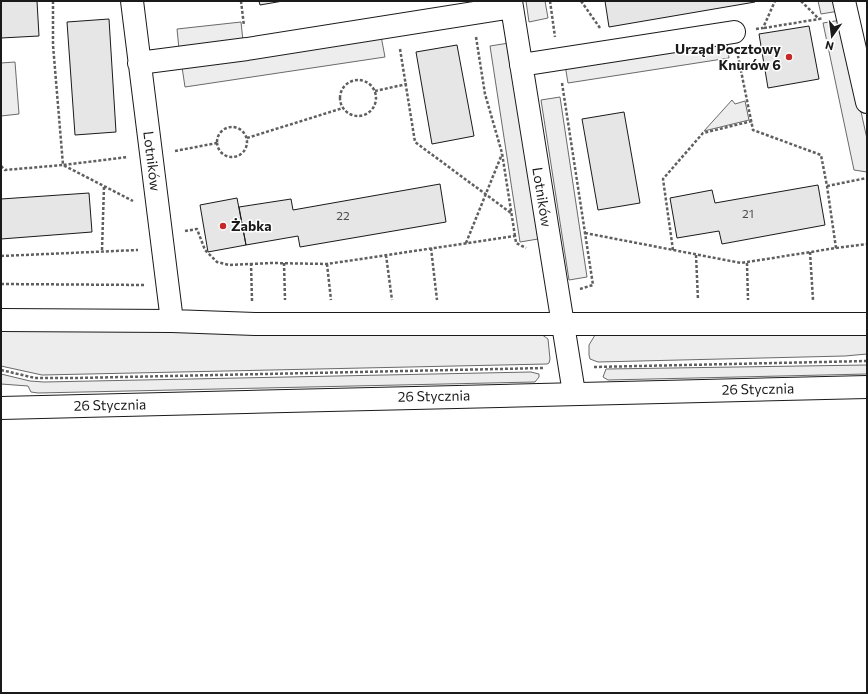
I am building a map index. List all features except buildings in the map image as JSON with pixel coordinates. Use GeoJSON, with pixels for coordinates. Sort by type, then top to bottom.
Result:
{"type":"FeatureCollection","features":[{"type":"Feature","properties":{"kind":"street","name":"Lotników"},"geometry":{"type":"LineString","coordinates":[[132,1],[172,321]]}},
{"type":"Feature","properties":{"kind":"street"},"geometry":{"type":"LineString","coordinates":[[844,1],[867,102]]}},
{"type":"Feature","properties":{"kind":"street","name":"Lotników"},"geometry":{"type":"LineString","coordinates":[[512,4],[574,393]]}},
{"type":"Feature","properties":{"kind":"street"},"geometry":{"type":"LineString","coordinates":[[139,63],[247,49],[396,26],[472,13],[512,4]]}},
{"type":"Feature","properties":{"kind":"street"},"geometry":{"type":"LineString","coordinates":[[521,64],[734,32]]}},
{"type":"Feature","properties":{"kind":"street"},"geometry":{"type":"LineString","coordinates":[[1,320],[172,321],[255,324],[867,324]]}},
{"type":"Feature","properties":{"kind":"street","name":"26 Stycznia"},"geometry":{"type":"LineString","coordinates":[[1,408],[867,387]]}},
{"type":"Feature","properties":{"kind":"path"},"geometry":{"type":"LineString","coordinates":[[53,1],[53,45],[63,164]]}},
{"type":"Feature","properties":{"kind":"path"},"geometry":{"type":"LineString","coordinates":[[550,1],[592,285],[576,290]]}},
{"type":"Feature","properties":{"kind":"path"},"geometry":{"type":"LineString","coordinates":[[581,1],[616,50]]}},
{"type":"Feature","properties":{"kind":"path"},"geometry":{"type":"LineString","coordinates":[[763,28],[775,1]]}},
{"type":"Feature","properties":{"kind":"path"},"geometry":{"type":"LineString","coordinates":[[472,13],[485,94],[502,153],[516,243],[529,250]]}},
{"type":"Feature","properties":{"kind":"path"},"geometry":{"type":"LineString","coordinates":[[819,19],[734,32],[753,130],[821,155],[836,248]]}},
{"type":"Feature","properties":{"kind":"path"},"geometry":{"type":"LineString","coordinates":[[396,26],[407,84],[415,142],[511,213]]}},
{"type":"Feature","properties":{"kind":"path"},"geometry":{"type":"LineString","coordinates":[[353,80],[367,82],[375,91],[376,100],[374,107],[363,116],[349,114],[343,108],[340,95],[347,84],[353,80]]}},
{"type":"Feature","properties":{"kind":"path"},"geometry":{"type":"LineString","coordinates":[[375,91],[407,84]]}},
{"type":"Feature","properties":{"kind":"path"},"geometry":{"type":"LineString","coordinates":[[247,138],[343,108]]}},
{"type":"Feature","properties":{"kind":"path"},"geometry":{"type":"LineString","coordinates":[[673,250],[663,179],[703,133],[752,121]]}},
{"type":"Feature","properties":{"kind":"path"},"geometry":{"type":"LineString","coordinates":[[228,127],[240,129],[247,138],[246,150],[236,157],[230,158],[220,152],[217,143],[219,134],[228,127]]}},
{"type":"Feature","properties":{"kind":"path"},"geometry":{"type":"LineString","coordinates":[[1,166],[6,170],[151,155],[217,143]]}},
{"type":"Feature","properties":{"kind":"path"},"geometry":{"type":"LineString","coordinates":[[466,243],[484,193],[502,153]]}},
{"type":"Feature","properties":{"kind":"path"},"geometry":{"type":"LineString","coordinates":[[63,164],[104,186],[161,233]]}},
{"type":"Feature","properties":{"kind":"path"},"geometry":{"type":"LineString","coordinates":[[827,186],[867,178]]}},
{"type":"Feature","properties":{"kind":"path"},"geometry":{"type":"LineString","coordinates":[[102,250],[104,186]]}},
{"type":"Feature","properties":{"kind":"path"},"geometry":{"type":"LineString","coordinates":[[1,256],[102,250],[161,233],[198,229],[205,250],[217,262],[229,265],[251,263],[327,264],[515,236]]}},
{"type":"Feature","properties":{"kind":"path"},"geometry":{"type":"LineString","coordinates":[[585,233],[741,263],[867,244]]}},
{"type":"Feature","properties":{"kind":"path"},"geometry":{"type":"LineString","coordinates":[[431,248],[440,324]]}},
{"type":"Feature","properties":{"kind":"path"},"geometry":{"type":"LineString","coordinates":[[810,252],[813,306]]}},
{"type":"Feature","properties":{"kind":"path"},"geometry":{"type":"LineString","coordinates":[[386,255],[395,324]]}},
{"type":"Feature","properties":{"kind":"path"},"geometry":{"type":"LineString","coordinates":[[696,255],[698,304]]}},
{"type":"Feature","properties":{"kind":"path"},"geometry":{"type":"LineString","coordinates":[[251,263],[255,324]]}},
{"type":"Feature","properties":{"kind":"path"},"geometry":{"type":"LineString","coordinates":[[284,263],[286,324]]}},
{"type":"Feature","properties":{"kind":"path"},"geometry":{"type":"LineString","coordinates":[[747,263],[748,305]]}},
{"type":"Feature","properties":{"kind":"path"},"geometry":{"type":"LineString","coordinates":[[327,264],[334,324]]}},
{"type":"Feature","properties":{"kind":"path"},"geometry":{"type":"LineString","coordinates":[[1,370],[35,378],[63,378],[867,361]]}},
{"type":"Feature","properties":{"kind":"shaded area"},"geometry":{"type":"Polygon","coordinates":[[[526,1],[545,1],[548,18],[529,22],[526,1]]]}},
{"type":"Feature","properties":{"kind":"shaded area"},"geometry":{"type":"Polygon","coordinates":[[[818,1],[837,1],[839,11],[821,14],[818,1]]]}},
{"type":"Feature","properties":{"kind":"shaded area"},"geometry":{"type":"Polygon","coordinates":[[[841,20],[867,139],[867,172],[854,170],[823,23],[841,20]]]}},
{"type":"Feature","properties":{"kind":"shaded area"},"geometry":{"type":"Polygon","coordinates":[[[241,22],[243,41],[179,49],[177,29],[241,22]]]}},
{"type":"Feature","properties":{"kind":"shaded area"},"geometry":{"type":"Polygon","coordinates":[[[381,36],[385,57],[185,87],[182,67],[381,36]]]}},
{"type":"Feature","properties":{"kind":"shaded area"},"geometry":{"type":"Polygon","coordinates":[[[727,41],[729,58],[568,83],[565,65],[727,41]]]}},
{"type":"Feature","properties":{"kind":"shaded area"},"geometry":{"type":"Polygon","coordinates":[[[509,43],[538,239],[520,242],[490,46],[509,43]]]}},
{"type":"Feature","properties":{"kind":"shaded area"},"geometry":{"type":"Polygon","coordinates":[[[15,62],[19,114],[1,116],[1,63],[15,62]]]}},
{"type":"Feature","properties":{"kind":"shaded area"},"geometry":{"type":"Polygon","coordinates":[[[560,97],[587,277],[569,280],[541,100],[560,97]]]}},
{"type":"Feature","properties":{"kind":"shaded area"},"geometry":{"type":"Polygon","coordinates":[[[732,100],[735,104],[745,101],[749,120],[704,131],[732,100]]]}},
{"type":"Feature","properties":{"kind":"shaded area"},"geometry":{"type":"Polygon","coordinates":[[[1,329],[541,334],[548,339],[550,359],[549,363],[547,364],[42,375],[1,366],[1,329]]]}},
{"type":"Feature","properties":{"kind":"shaded area"},"geometry":{"type":"Polygon","coordinates":[[[595,335],[867,335],[867,354],[845,356],[598,362],[590,359],[589,355],[589,345],[595,335]]]}},
{"type":"Feature","properties":{"kind":"shaded area"},"geometry":{"type":"Polygon","coordinates":[[[867,365],[867,374],[608,380],[603,377],[606,369],[867,365]]]}},
{"type":"Feature","properties":{"kind":"shaded area"},"geometry":{"type":"Polygon","coordinates":[[[531,372],[539,374],[539,377],[535,382],[38,393],[31,392],[28,386],[1,384],[1,374],[30,381],[44,382],[531,372]]]}},
{"type":"Feature","properties":{"kind":"place","name":"Urząd Pocztowy Knurów 6"},"geometry":{"type":"Point","coordinates":[789,57]}},
{"type":"Feature","properties":{"kind":"place","name":"Żabka"},"geometry":{"type":"Point","coordinates":[223,226]}}]}
